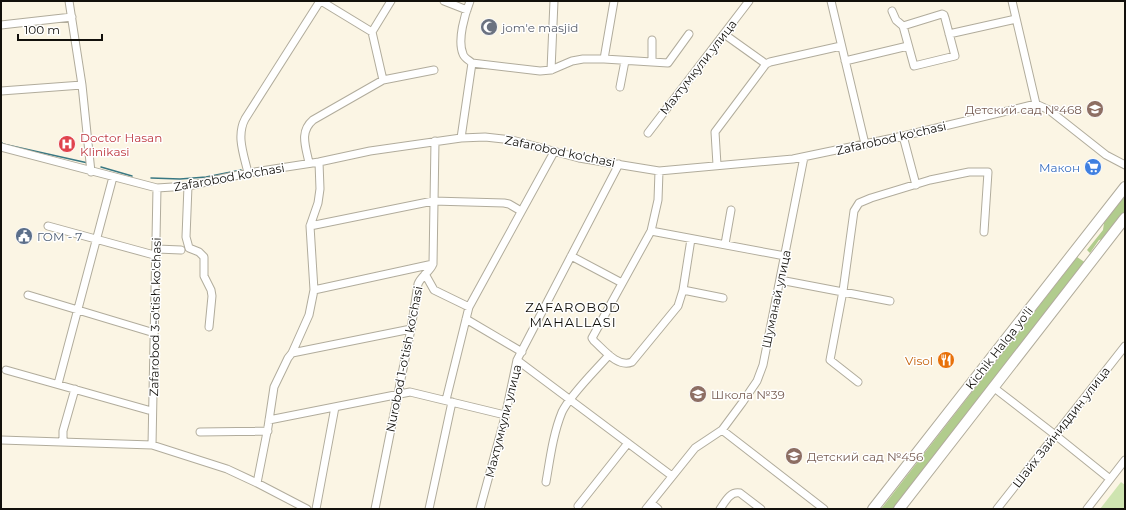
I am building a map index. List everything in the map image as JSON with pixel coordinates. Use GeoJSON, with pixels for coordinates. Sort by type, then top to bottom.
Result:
{"type":"FeatureCollection","features":[{"type":"Feature","properties":{"kind":"highway","name":"Kichik Halqa yo'li"},"geometry":{"type":"LineString","coordinates":[[873,509],[1125,187]]}},
{"type":"Feature","properties":{"kind":"highway","name":"Kichik Halqa yo'li"},"geometry":{"type":"LineString","coordinates":[[899,509],[1125,218]]}},
{"type":"Feature","properties":{"kind":"highway"},"geometry":{"type":"LineString","coordinates":[[1079,247],[1085,256],[1093,259]]}},
{"type":"Feature","properties":{"kind":"street"},"geometry":{"type":"LineString","coordinates":[[69,1],[82,84],[92,172]]}},
{"type":"Feature","properties":{"kind":"street"},"geometry":{"type":"LineString","coordinates":[[248,173],[241,141],[241,126],[244,119],[320,1],[372,32]]}},
{"type":"Feature","properties":{"kind":"street"},"geometry":{"type":"LineString","coordinates":[[383,80],[372,32],[391,1]]}},
{"type":"Feature","properties":{"kind":"street"},"geometry":{"type":"LineString","coordinates":[[444,1],[467,10]]}},
{"type":"Feature","properties":{"kind":"street"},"geometry":{"type":"LineString","coordinates":[[470,1],[462,27],[463,54],[472,63],[540,71],[551,70],[572,61],[583,59],[668,63],[690,34]]}},
{"type":"Feature","properties":{"kind":"street"},"geometry":{"type":"LineString","coordinates":[[551,70],[554,1]]}},
{"type":"Feature","properties":{"kind":"street"},"geometry":{"type":"LineString","coordinates":[[604,59],[614,1]]}},
{"type":"Feature","properties":{"kind":"street","name":"Махтумкули улица"},"geometry":{"type":"LineString","coordinates":[[648,133],[749,1]]}},
{"type":"Feature","properties":{"kind":"street"},"geometry":{"type":"LineString","coordinates":[[831,1],[866,144]]}},
{"type":"Feature","properties":{"kind":"street"},"geometry":{"type":"LineString","coordinates":[[1012,1],[1036,104],[1050,110],[1106,155],[1125,165]]}},
{"type":"Feature","properties":{"kind":"street"},"geometry":{"type":"LineString","coordinates":[[892,11],[896,20],[903,26],[914,66],[955,56],[944,15],[942,14],[903,26]]}},
{"type":"Feature","properties":{"kind":"street"},"geometry":{"type":"LineString","coordinates":[[1,25],[72,17]]}},
{"type":"Feature","properties":{"kind":"street"},"geometry":{"type":"LineString","coordinates":[[949,34],[1016,19]]}},
{"type":"Feature","properties":{"kind":"street"},"geometry":{"type":"LineString","coordinates":[[724,34],[766,64]]}},
{"type":"Feature","properties":{"kind":"street"},"geometry":{"type":"LineString","coordinates":[[652,40],[652,62]]}},
{"type":"Feature","properties":{"kind":"street"},"geometry":{"type":"LineString","coordinates":[[717,166],[715,132],[766,64],[842,46]]}},
{"type":"Feature","properties":{"kind":"street"},"geometry":{"type":"LineString","coordinates":[[845,61],[908,46]]}},
{"type":"Feature","properties":{"kind":"street"},"geometry":{"type":"LineString","coordinates":[[620,87],[625,61]]}},
{"type":"Feature","properties":{"kind":"street"},"geometry":{"type":"LineString","coordinates":[[461,138],[472,63]]}},
{"type":"Feature","properties":{"kind":"street"},"geometry":{"type":"LineString","coordinates":[[309,164],[304,133],[306,125],[383,80],[434,70]]}},
{"type":"Feature","properties":{"kind":"street"},"geometry":{"type":"LineString","coordinates":[[1,91],[82,84]]}},
{"type":"Feature","properties":{"kind":"street","name":"Zafarobod ko'chasi"},"geometry":{"type":"LineString","coordinates":[[1,148],[158,188],[188,186],[248,173],[309,164],[435,141],[485,137],[512,140],[554,152],[595,161],[659,171],[793,159],[903,136],[1036,104]]}},
{"type":"Feature","properties":{"kind":"street"},"geometry":{"type":"LineString","coordinates":[[903,136],[916,185]]}},
{"type":"Feature","properties":{"kind":"street"},"geometry":{"type":"LineString","coordinates":[[314,290],[433,264],[435,141]]}},
{"type":"Feature","properties":{"kind":"street"},"geometry":{"type":"LineString","coordinates":[[429,509],[449,401],[469,307],[554,152]]}},
{"type":"Feature","properties":{"kind":"street","name":"Шуманай улица"},"geometry":{"type":"LineString","coordinates":[[648,506],[695,448],[722,430],[757,381],[762,365],[780,280],[804,157]]}},
{"type":"Feature","properties":{"kind":"street"},"geometry":{"type":"LineString","coordinates":[[257,483],[268,431],[274,387],[292,353],[309,315],[314,290],[310,226],[318,203],[320,189],[319,162]]}},
{"type":"Feature","properties":{"kind":"street","name":"Махтумкули улица"},"geometry":{"type":"LineString","coordinates":[[480,509],[505,415],[517,360],[619,164]]}},
{"type":"Feature","properties":{"kind":"street"},"geometry":{"type":"LineString","coordinates":[[659,171],[658,200],[651,231],[592,338],[594,342],[609,355],[623,364],[629,364],[632,362],[678,306],[683,290],[691,239]]}},
{"type":"Feature","properties":{"kind":"street"},"geometry":{"type":"LineString","coordinates":[[858,382],[830,360],[843,291],[854,211],[859,203],[916,185],[969,172],[988,172],[984,232]]}},
{"type":"Feature","properties":{"kind":"street"},"geometry":{"type":"LineString","coordinates":[[58,384],[113,177]]}},
{"type":"Feature","properties":{"kind":"street"},"geometry":{"type":"LineString","coordinates":[[188,186],[186,237],[189,248],[199,252],[204,257],[204,276],[211,290],[212,296],[209,327]]}},
{"type":"Feature","properties":{"kind":"street","name":"Zafarobod 3-o'tish ko'chasi"},"geometry":{"type":"LineString","coordinates":[[152,445],[158,188]]}},
{"type":"Feature","properties":{"kind":"street"},"geometry":{"type":"LineString","coordinates":[[310,226],[433,201],[504,203],[509,204],[521,211]]}},
{"type":"Feature","properties":{"kind":"street"},"geometry":{"type":"LineString","coordinates":[[726,244],[731,210]]}},
{"type":"Feature","properties":{"kind":"street"},"geometry":{"type":"LineString","coordinates":[[48,226],[156,252],[181,250]]}},
{"type":"Feature","properties":{"kind":"street"},"geometry":{"type":"LineString","coordinates":[[651,231],[785,256]]}},
{"type":"Feature","properties":{"kind":"street"},"geometry":{"type":"LineString","coordinates":[[571,256],[622,284]]}},
{"type":"Feature","properties":{"kind":"street","name":"Nurobod 1-o'tish ko'chasi"},"geometry":{"type":"LineString","coordinates":[[375,509],[411,329],[418,284],[433,264]]}},
{"type":"Feature","properties":{"kind":"street"},"geometry":{"type":"LineString","coordinates":[[425,274],[434,290],[469,307]]}},
{"type":"Feature","properties":{"kind":"street"},"geometry":{"type":"LineString","coordinates":[[780,280],[890,301]]}},
{"type":"Feature","properties":{"kind":"street"},"geometry":{"type":"LineString","coordinates":[[683,290],[723,298]]}},
{"type":"Feature","properties":{"kind":"street"},"geometry":{"type":"LineString","coordinates":[[28,296],[151,332]]}},
{"type":"Feature","properties":{"kind":"street"},"geometry":{"type":"LineString","coordinates":[[466,319],[522,352]]}},
{"type":"Feature","properties":{"kind":"street"},"geometry":{"type":"LineString","coordinates":[[292,353],[411,329]]}},
{"type":"Feature","properties":{"kind":"street","name":"Шайх Зайниддин улица"},"geometry":{"type":"LineString","coordinates":[[997,509],[1054,434],[1125,346]]}},
{"type":"Feature","properties":{"kind":"street"},"geometry":{"type":"LineString","coordinates":[[546,482],[557,426],[563,411],[570,400],[609,355]]}},
{"type":"Feature","properties":{"kind":"street"},"geometry":{"type":"LineString","coordinates":[[517,360],[672,476]]}},
{"type":"Feature","properties":{"kind":"street"},"geometry":{"type":"LineString","coordinates":[[6,370],[148,410]]}},
{"type":"Feature","properties":{"kind":"street"},"geometry":{"type":"LineString","coordinates":[[993,387],[1110,479]]}},
{"type":"Feature","properties":{"kind":"street"},"geometry":{"type":"LineString","coordinates":[[63,442],[63,431],[75,389]]}},
{"type":"Feature","properties":{"kind":"street"},"geometry":{"type":"LineString","coordinates":[[269,420],[414,392],[505,415]]}},
{"type":"Feature","properties":{"kind":"street"},"geometry":{"type":"LineString","coordinates":[[316,509],[335,407]]}},
{"type":"Feature","properties":{"kind":"street"},"geometry":{"type":"LineString","coordinates":[[722,430],[824,509]]}},
{"type":"Feature","properties":{"kind":"street"},"geometry":{"type":"LineString","coordinates":[[200,432],[268,431]]}},
{"type":"Feature","properties":{"kind":"street"},"geometry":{"type":"LineString","coordinates":[[1,440],[152,445],[227,469],[307,509]]}},
{"type":"Feature","properties":{"kind":"street"},"geometry":{"type":"LineString","coordinates":[[578,506],[628,443]]}},
{"type":"Feature","properties":{"kind":"street"},"geometry":{"type":"LineString","coordinates":[[1087,509],[1125,460]]}},
{"type":"Feature","properties":{"kind":"street"},"geometry":{"type":"LineString","coordinates":[[720,509],[732,494],[736,492],[740,493],[761,509]]}},
{"type":"Feature","properties":{"kind":"street"},"geometry":{"type":"LineString","coordinates":[[648,506],[658,509]]}},
{"type":"Feature","properties":{"kind":"green space"},"geometry":{"type":"Polygon","coordinates":[[[1125,195],[1125,212],[1104,239],[1099,240],[1090,253],[1087,250],[1103,230],[1104,223],[1125,195]]]}},
{"type":"Feature","properties":{"kind":"green space"},"geometry":{"type":"Polygon","coordinates":[[[1077,257],[1086,263],[893,509],[881,509],[1077,257]]]}},
{"type":"Feature","properties":{"kind":"green space"},"geometry":{"type":"Polygon","coordinates":[[[1121,482],[1125,485],[1125,506],[1123,509],[1100,509],[1121,482]]]}},
{"type":"Feature","properties":{"kind":"waterway"},"geometry":{"type":"LineString","coordinates":[[1,142],[3,144],[88,163]]}},
{"type":"Feature","properties":{"kind":"waterway"},"geometry":{"type":"LineString","coordinates":[[101,167],[132,176]]}},
{"type":"Feature","properties":{"kind":"waterway"},"geometry":{"type":"LineString","coordinates":[[151,178],[180,179],[206,177],[241,170]]}},
{"type":"Feature","properties":{"kind":"place","name":"jom'e masjid"},"geometry":{"type":"Point","coordinates":[489,27]}},
{"type":"Feature","properties":{"kind":"place","name":"Детский сад №468"},"geometry":{"type":"Point","coordinates":[1095,109]}},
{"type":"Feature","properties":{"kind":"place","name":"Doctor Hasan Klinikasi"},"geometry":{"type":"Point","coordinates":[67,144]}},
{"type":"Feature","properties":{"kind":"place","name":"Макон"},"geometry":{"type":"Point","coordinates":[1093,167]}},
{"type":"Feature","properties":{"kind":"place","name":"ГОМ - 7"},"geometry":{"type":"Point","coordinates":[24,236]}},
{"type":"Feature","properties":{"kind":"place","name":"Visol"},"geometry":{"type":"Point","coordinates":[946,360]}},
{"type":"Feature","properties":{"kind":"place","name":"Школа №39"},"geometry":{"type":"Point","coordinates":[698,394]}},
{"type":"Feature","properties":{"kind":"place","name":"Детский сад №456"},"geometry":{"type":"Point","coordinates":[794,456]}},
{"type":"Feature","properties":{"kind":"district","name":"ZAFAROBOD MAHALLASI"},"geometry":{"type":"Point","coordinates":[573,314]}}]}
